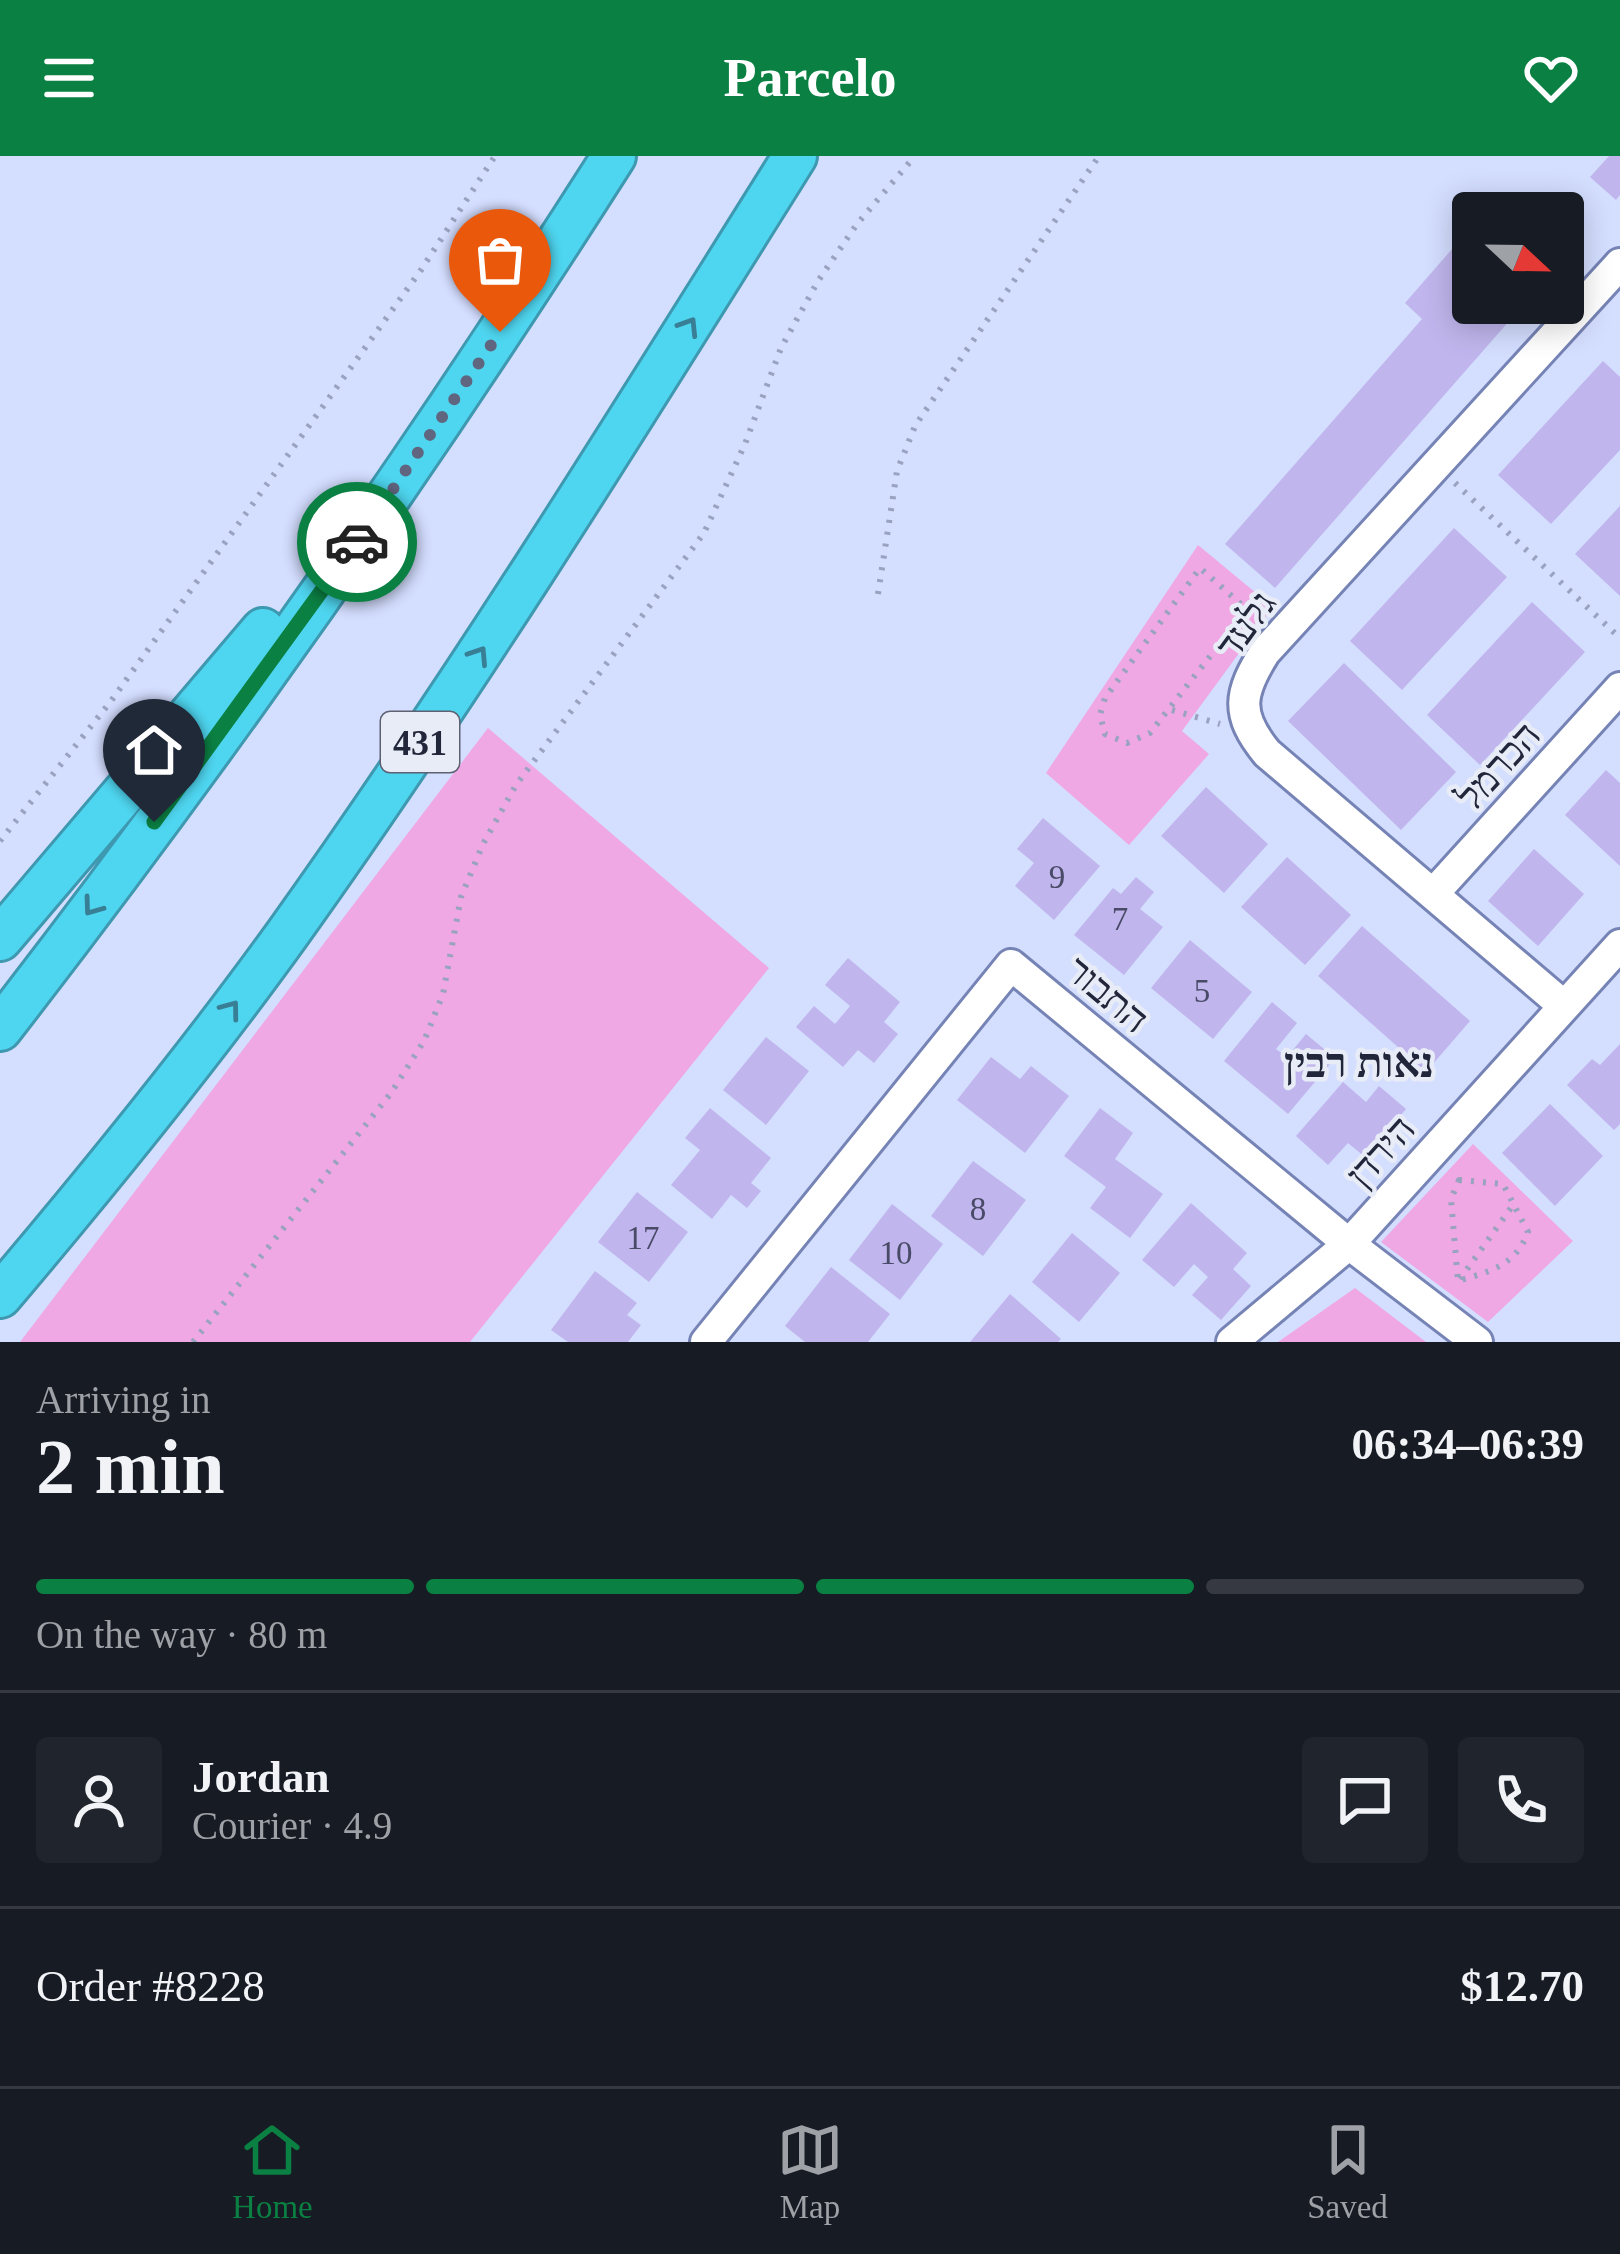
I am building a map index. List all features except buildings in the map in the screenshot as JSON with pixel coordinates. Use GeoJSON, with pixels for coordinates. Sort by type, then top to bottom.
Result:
{"type":"FeatureCollection","features":[{"type":"Feature","properties":{"kind":"highway"},"geometry":{"type":"LineString","coordinates":[[0,1029],[294,632],[521,302],[614,156]]}},
{"type":"Feature","properties":{"kind":"highway","name":"431"},"geometry":{"type":"LineString","coordinates":[[0,1296],[199,1052],[286,936],[560,533],[794,156]]}},
{"type":"Feature","properties":{"kind":"highway"},"geometry":{"type":"LineString","coordinates":[[0,939],[238,661],[458,392]]}},
{"type":"Feature","properties":{"kind":"highway"},"geometry":{"type":"LineString","coordinates":[[0,1317],[199,1052]]}},
{"type":"Feature","properties":{"kind":"street","name":"גלעד"},"geometry":{"type":"LineString","coordinates":[[1249,732],[1244,691],[1278,636],[1620,264]]}},
{"type":"Feature","properties":{"kind":"street","name":"הכרמל"},"geometry":{"type":"LineString","coordinates":[[1433,895],[1620,688]]}},
{"type":"Feature","properties":{"kind":"street"},"geometry":{"type":"LineString","coordinates":[[1249,732],[1267,753],[1564,1006]]}},
{"type":"Feature","properties":{"kind":"street","name":"הירדן"},"geometry":{"type":"LineString","coordinates":[[1232,1342],[1348,1244],[1620,945]]}},
{"type":"Feature","properties":{"kind":"street","name":"התבור"},"geometry":{"type":"LineString","coordinates":[[706,1342],[1011,965],[1348,1244],[1477,1342]]}},
{"type":"Feature","properties":{"kind":"path"},"geometry":{"type":"LineString","coordinates":[[0,841],[111,701],[421,270],[495,156]]}},
{"type":"Feature","properties":{"kind":"path"},"geometry":{"type":"LineString","coordinates":[[193,1342],[391,1093],[424,1041],[443,994],[461,897],[483,844],[516,785],[704,533],[745,444],[781,348],[818,281],[857,224],[915,156]]}},
{"type":"Feature","properties":{"kind":"path"},"geometry":{"type":"LineString","coordinates":[[878,594],[897,471],[915,426],[1099,156]]}},
{"type":"Feature","properties":{"kind":"path"},"geometry":{"type":"LineString","coordinates":[[1436,464],[1620,638]]}},
{"type":"Feature","properties":{"kind":"path"},"geometry":{"type":"LineString","coordinates":[[1247,609],[1150,733],[1127,743],[1105,734],[1100,715],[1105,698],[1200,568],[1278,636]]}},
{"type":"Feature","properties":{"kind":"path"},"geometry":{"type":"LineString","coordinates":[[1172,710],[1249,732]]}},
{"type":"Feature","properties":{"kind":"path"},"geometry":{"type":"LineString","coordinates":[[1459,1180],[1503,1184],[1528,1232],[1522,1247],[1505,1266],[1458,1281],[1451,1198],[1459,1180]]}},
{"type":"Feature","properties":{"kind":"path"},"geometry":{"type":"LineString","coordinates":[[1432,1308],[1458,1281],[1513,1205]]}},
{"type":"Feature","properties":{"kind":"shaded area"},"geometry":{"type":"Polygon","coordinates":[[[1198,545],[1273,607],[1182,731],[1209,754],[1129,845],[1046,773],[1198,545]]]}},
{"type":"Feature","properties":{"kind":"shaded area"},"geometry":{"type":"Polygon","coordinates":[[[488,728],[769,968],[470,1342],[20,1342],[488,728]]]}},
{"type":"Feature","properties":{"kind":"shaded area"},"geometry":{"type":"Polygon","coordinates":[[[1473,1144],[1573,1241],[1488,1322],[1381,1242],[1473,1144]]]}},
{"type":"Feature","properties":{"kind":"shaded area"},"geometry":{"type":"Polygon","coordinates":[[[1355,1288],[1426,1342],[1278,1342],[1355,1288]]]}},
{"type":"Feature","properties":{"kind":"way so far"},"geometry":{"type":"LineString","coordinates":[[357,542],[500,332]]}},
{"type":"Feature","properties":{"kind":"district","name":"נאות רבין"},"geometry":{"type":"Point","coordinates":[1359,1062]}},
{"type":"Feature","properties":{"kind":"route"},"geometry":{"type":"LineString","coordinates":[[154,822],[357,542]]}}]}
